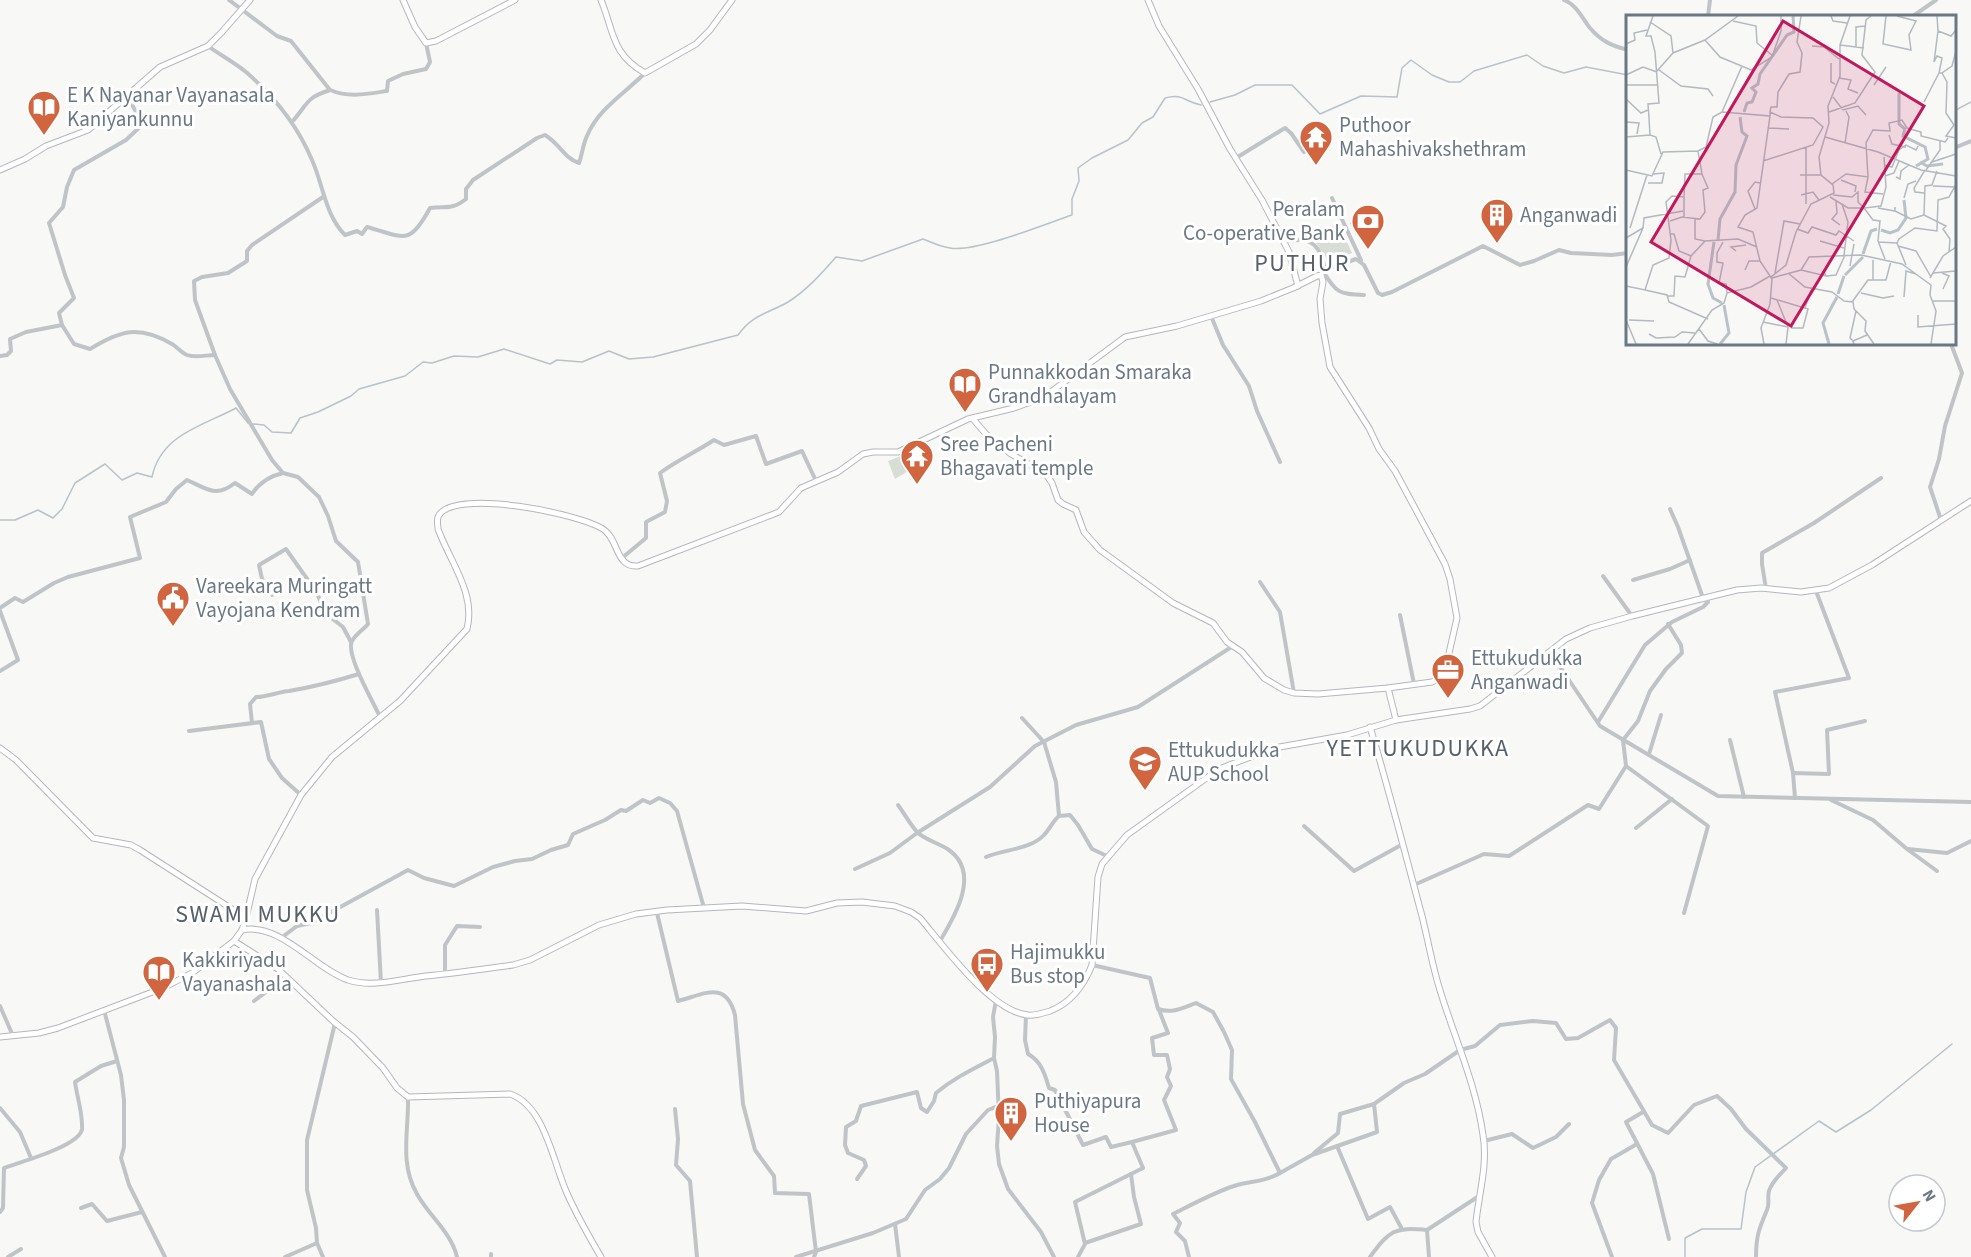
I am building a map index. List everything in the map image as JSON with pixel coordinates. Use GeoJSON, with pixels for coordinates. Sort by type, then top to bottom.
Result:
{"type":"FeatureCollection","features":[{"type":"Feature","properties":{"kind":"main road"},"geometry":{"type":"LineString","coordinates":[[0,170],[25,159],[46,146],[88,130],[160,67],[208,46],[250,0]]}},
{"type":"Feature","properties":{"kind":"main road"},"geometry":{"type":"LineString","coordinates":[[404,0],[414,27],[426,43],[436,41],[515,0]]}},
{"type":"Feature","properties":{"kind":"main road"},"geometry":{"type":"LineString","coordinates":[[601,0],[614,43],[635,67],[645,73],[696,44],[710,30],[732,0]]}},
{"type":"Feature","properties":{"kind":"main road"},"geometry":{"type":"LineString","coordinates":[[1148,0],[1159,26],[1262,200],[1289,252],[1298,286]]}},
{"type":"Feature","properties":{"kind":"main road"},"geometry":{"type":"LineString","coordinates":[[0,1037],[39,1033],[58,1028],[163,988],[192,973],[234,940],[242,930],[255,879],[301,795],[332,757],[381,717],[430,670],[467,629],[470,616],[467,597],[438,529],[440,514],[451,508],[479,502],[546,510],[602,528],[610,534],[621,559],[630,566],[638,566],[779,512],[801,488],[838,472],[863,454],[898,452],[968,419],[1014,408],[1044,397],[1125,337],[1261,301],[1298,286],[1323,272],[1320,298],[1330,367],[1379,449],[1395,471],[1445,564],[1450,579],[1457,618],[1447,670],[1444,675],[1432,682],[1388,688],[1318,694],[1294,693],[1284,690],[1264,678],[1242,652],[1227,642],[1213,623],[1173,603],[1100,550],[1084,532],[1076,510],[1063,504],[1056,496],[1052,483],[1045,473],[1011,454],[986,434],[973,419]]}},
{"type":"Feature","properties":{"kind":"main road"},"geometry":{"type":"LineString","coordinates":[[242,930],[248,929],[282,938],[328,971],[350,981],[381,983],[521,962],[599,925],[636,914],[741,906],[806,912],[837,903],[881,903],[911,912],[920,918],[972,980],[996,1000],[1014,1012],[1026,1015],[1042,1014],[1070,999],[1088,976],[1092,965],[1098,878],[1107,856],[1127,835],[1219,769],[1275,748],[1347,735],[1396,720],[1480,706],[1566,639],[1590,628],[1737,590],[1767,589],[1801,592],[1839,585],[1971,501]]}},
{"type":"Feature","properties":{"kind":"main road"},"geometry":{"type":"LineString","coordinates":[[1388,688],[1396,720]]}},
{"type":"Feature","properties":{"kind":"main road"},"geometry":{"type":"LineString","coordinates":[[1370,727],[1414,885],[1438,985],[1468,1068],[1484,1141],[1476,1222],[1478,1232],[1492,1257]]}},
{"type":"Feature","properties":{"kind":"main road"},"geometry":{"type":"LineString","coordinates":[[0,748],[16,760],[93,838],[131,845],[246,918]]}},
{"type":"Feature","properties":{"kind":"main road"},"geometry":{"type":"LineString","coordinates":[[234,940],[278,969],[335,1023],[353,1036],[383,1068],[397,1088],[408,1097],[510,1094],[522,1098],[546,1133],[561,1178],[581,1225],[601,1257]]}},
{"type":"Feature","properties":{"kind":"street"},"geometry":{"type":"LineString","coordinates":[[229,0],[277,36],[291,41],[330,90],[340,94],[362,95],[387,91],[388,81],[403,74],[426,69],[430,62],[426,43]]}},
{"type":"Feature","properties":{"kind":"street"},"geometry":{"type":"LineString","coordinates":[[1564,0],[1573,5],[1602,41],[1626,50]]}},
{"type":"Feature","properties":{"kind":"street"},"geometry":{"type":"LineString","coordinates":[[1707,15],[1710,0]]}},
{"type":"Feature","properties":{"kind":"street"},"geometry":{"type":"LineString","coordinates":[[1914,15],[1936,0]]}},
{"type":"Feature","properties":{"kind":"street"},"geometry":{"type":"LineString","coordinates":[[208,46],[244,71],[284,109],[313,162],[323,197],[345,235],[357,231],[362,234],[367,227],[398,237],[410,236],[430,208],[450,209],[466,199],[466,189],[473,180],[545,135],[553,140],[570,160],[579,163],[587,136],[597,121],[612,101],[645,73]]}},
{"type":"Feature","properties":{"kind":"street"},"geometry":{"type":"LineString","coordinates":[[292,122],[314,95],[330,90]]}},
{"type":"Feature","properties":{"kind":"street"},"geometry":{"type":"LineString","coordinates":[[127,96],[143,124],[126,140],[74,170],[67,187],[63,207],[49,223],[64,275],[74,298],[59,314],[62,325],[74,344],[90,349],[104,340],[126,332],[146,331],[172,344],[189,357],[215,355]]}},
{"type":"Feature","properties":{"kind":"street"},"geometry":{"type":"LineString","coordinates":[[1236,158],[1285,128],[1304,152]]}},
{"type":"Feature","properties":{"kind":"street"},"geometry":{"type":"LineString","coordinates":[[1956,147],[1971,141]]}},
{"type":"Feature","properties":{"kind":"street"},"geometry":{"type":"LineString","coordinates":[[283,473],[272,460],[230,389],[195,300],[194,281],[202,277],[228,273],[248,261],[247,251],[252,245],[323,197]]}},
{"type":"Feature","properties":{"kind":"street"},"geometry":{"type":"LineString","coordinates":[[1332,198],[1361,261],[1378,293],[1382,295],[1483,246],[1522,265],[1559,250],[1571,253],[1611,255],[1626,253]]}},
{"type":"Feature","properties":{"kind":"street"},"geometry":{"type":"LineString","coordinates":[[1284,242],[1304,239],[1311,242],[1324,263],[1323,272],[1335,290],[1340,293],[1364,295]]}},
{"type":"Feature","properties":{"kind":"street"},"geometry":{"type":"LineString","coordinates":[[1323,272],[1356,259],[1361,261]]}},
{"type":"Feature","properties":{"kind":"street"},"geometry":{"type":"LineString","coordinates":[[1211,316],[1223,345],[1249,386],[1257,411],[1280,462]]}},
{"type":"Feature","properties":{"kind":"street"},"geometry":{"type":"LineString","coordinates":[[0,356],[7,356],[11,351],[10,339],[26,332],[62,325]]}},
{"type":"Feature","properties":{"kind":"street"},"geometry":{"type":"LineString","coordinates":[[1941,520],[1930,487],[1939,459],[1945,426],[1962,373],[1951,345]]}},
{"type":"Feature","properties":{"kind":"street"},"geometry":{"type":"LineString","coordinates":[[621,559],[646,538],[646,522],[665,512],[667,501],[660,473],[714,440],[723,445],[756,436],[766,464],[802,451],[816,481]]}},
{"type":"Feature","properties":{"kind":"street"},"geometry":{"type":"LineString","coordinates":[[0,671],[18,660],[0,609],[15,598],[23,602],[68,577],[140,558],[130,517],[166,502],[187,480],[213,492],[225,490],[235,483],[252,494],[256,487],[273,476],[283,473],[298,477],[319,497],[336,541],[358,562],[369,624],[351,642]]}},
{"type":"Feature","properties":{"kind":"street"},"geometry":{"type":"LineString","coordinates":[[1767,589],[1762,553],[1814,523],[1881,478]]}},
{"type":"Feature","properties":{"kind":"street"},"geometry":{"type":"LineString","coordinates":[[1598,722],[1645,645],[1668,624],[1703,607],[1708,602],[1670,509]]}},
{"type":"Feature","properties":{"kind":"street"},"geometry":{"type":"LineString","coordinates":[[272,595],[262,579],[259,566],[286,549],[317,593],[325,613],[343,627],[351,642],[351,650],[359,674],[381,717]]}},
{"type":"Feature","properties":{"kind":"street"},"geometry":{"type":"LineString","coordinates":[[1633,580],[1670,569],[1690,560]]}},
{"type":"Feature","properties":{"kind":"street"},"geometry":{"type":"LineString","coordinates":[[1603,576],[1632,616]]}},
{"type":"Feature","properties":{"kind":"street"},"geometry":{"type":"LineString","coordinates":[[1260,582],[1280,612],[1294,693]]}},
{"type":"Feature","properties":{"kind":"street"},"geometry":{"type":"LineString","coordinates":[[1795,798],[1793,773],[1775,692],[1849,678],[1816,591]]}},
{"type":"Feature","properties":{"kind":"street"},"geometry":{"type":"LineString","coordinates":[[1400,615],[1413,684]]}},
{"type":"Feature","properties":{"kind":"street"},"geometry":{"type":"LineString","coordinates":[[1414,885],[1484,854],[1509,856],[1588,805],[1599,809],[1626,766],[1623,740],[1638,721],[1650,691],[1682,652],[1681,645],[1668,624]]}},
{"type":"Feature","properties":{"kind":"street"},"geometry":{"type":"LineString","coordinates":[[855,869],[890,853],[917,833],[990,787],[1035,746],[1076,725],[1138,706],[1233,646]]}},
{"type":"Feature","properties":{"kind":"street"},"geometry":{"type":"LineString","coordinates":[[1550,652],[1600,726],[1718,796],[1971,802]]}},
{"type":"Feature","properties":{"kind":"street"},"geometry":{"type":"LineString","coordinates":[[252,723],[250,704],[256,697],[268,697],[286,691],[309,688],[359,674]]}},
{"type":"Feature","properties":{"kind":"street"},"geometry":{"type":"LineString","coordinates":[[1648,755],[1661,715]]}},
{"type":"Feature","properties":{"kind":"street"},"geometry":{"type":"LineString","coordinates":[[1022,718],[1044,742],[1056,782],[1059,816]]}},
{"type":"Feature","properties":{"kind":"street"},"geometry":{"type":"LineString","coordinates":[[189,731],[261,722],[269,759],[282,778],[301,795]]}},
{"type":"Feature","properties":{"kind":"street"},"geometry":{"type":"LineString","coordinates":[[1793,773],[1829,774],[1827,730],[1865,722]]}},
{"type":"Feature","properties":{"kind":"street"},"geometry":{"type":"LineString","coordinates":[[1731,740],[1744,797]]}},
{"type":"Feature","properties":{"kind":"street"},"geometry":{"type":"LineString","coordinates":[[1626,766],[1708,826],[1684,913]]}},
{"type":"Feature","properties":{"kind":"street"},"geometry":{"type":"LineString","coordinates":[[282,938],[297,927],[311,923],[408,870],[424,878],[454,885],[462,883],[493,867],[532,859],[568,845],[573,834],[621,810],[626,812],[643,800],[651,803],[659,798],[670,803],[677,811],[704,908]]}},
{"type":"Feature","properties":{"kind":"street"},"geometry":{"type":"LineString","coordinates":[[1636,828],[1672,799]]}},
{"type":"Feature","properties":{"kind":"street"},"geometry":{"type":"LineString","coordinates":[[1828,799],[1873,820],[1937,871]]}},
{"type":"Feature","properties":{"kind":"street"},"geometry":{"type":"LineString","coordinates":[[898,805],[917,833],[951,852],[963,869],[964,888],[954,917],[939,942]]}},
{"type":"Feature","properties":{"kind":"street"},"geometry":{"type":"LineString","coordinates":[[986,857],[1033,842],[1044,835],[1059,816],[1070,815],[1092,849],[1107,856]]}},
{"type":"Feature","properties":{"kind":"street"},"geometry":{"type":"LineString","coordinates":[[1304,826],[1354,872],[1403,844]]}},
{"type":"Feature","properties":{"kind":"street"},"geometry":{"type":"LineString","coordinates":[[1907,849],[1947,853],[1971,842]]}},
{"type":"Feature","properties":{"kind":"street"},"geometry":{"type":"LineString","coordinates":[[377,910],[381,983]]}},
{"type":"Feature","properties":{"kind":"street"},"geometry":{"type":"LineString","coordinates":[[657,913],[678,1001],[714,991],[722,993],[731,1001],[735,1015],[743,1104],[755,1150],[774,1176],[775,1193],[809,1194],[816,1252],[814,1257]]}},
{"type":"Feature","properties":{"kind":"street"},"geometry":{"type":"LineString","coordinates":[[446,975],[445,945],[456,927],[480,927]]}},
{"type":"Feature","properties":{"kind":"street"},"geometry":{"type":"LineString","coordinates":[[1092,965],[1150,978],[1158,1009],[1163,1011],[1177,1011],[1196,1003],[1212,1012],[1232,1050],[1231,1079],[1280,1173]]}},
{"type":"Feature","properties":{"kind":"street"},"geometry":{"type":"LineString","coordinates":[[254,1001],[286,977]]}},
{"type":"Feature","properties":{"kind":"street"},"geometry":{"type":"LineString","coordinates":[[996,1000],[994,1008],[994,1058],[998,1106],[996,1146],[1004,1180],[1041,1232],[1054,1257]]}},
{"type":"Feature","properties":{"kind":"street"},"geometry":{"type":"LineString","coordinates":[[1026,1015],[1025,1040],[1028,1054],[1036,1058],[1049,1088],[1055,1090],[1083,1145],[1106,1137],[1111,1147],[1176,1130],[1164,1100],[1171,1086],[1167,1077],[1170,1069],[1167,1055],[1154,1055],[1152,1038],[1168,1033],[1155,1001]]}},
{"type":"Feature","properties":{"kind":"street"},"geometry":{"type":"LineString","coordinates":[[0,1006],[13,1035]]}},
{"type":"Feature","properties":{"kind":"street"},"geometry":{"type":"LineString","coordinates":[[104,1010],[121,1075],[124,1100],[124,1147],[121,1158],[129,1185],[165,1257]]}},
{"type":"Feature","properties":{"kind":"street"},"geometry":{"type":"LineString","coordinates":[[1189,1257],[1185,1241],[1176,1232],[1180,1223],[1173,1214],[1220,1191],[1272,1178],[1311,1155],[1338,1133],[1340,1114],[1374,1104],[1404,1083],[1425,1074],[1460,1050],[1475,1046],[1500,1025],[1533,1021],[1556,1023],[1566,1040],[1578,1038],[1610,1020],[1616,1028],[1614,1060],[1652,1125],[1668,1133],[1694,1105],[1717,1096],[1746,1129],[1786,1168],[1774,1180],[1769,1192],[1768,1208],[1761,1220],[1756,1238],[1756,1257]]}},
{"type":"Feature","properties":{"kind":"street"},"geometry":{"type":"LineString","coordinates":[[323,1257],[317,1243],[307,1190],[307,1140],[335,1023]]}},
{"type":"Feature","properties":{"kind":"street"},"geometry":{"type":"LineString","coordinates":[[856,1179],[866,1166],[864,1160],[848,1153],[845,1145],[846,1127],[856,1121],[861,1106],[917,1092],[921,1108],[927,1112],[936,1093],[950,1081],[994,1058]]}},
{"type":"Feature","properties":{"kind":"street"},"geometry":{"type":"LineString","coordinates":[[0,1212],[3,1208],[4,1168],[77,1139],[82,1131],[75,1082],[101,1066],[117,1061]]}},
{"type":"Feature","properties":{"kind":"street"},"geometry":{"type":"LineString","coordinates":[[408,1097],[406,1166],[417,1194],[443,1228],[457,1257]]}},
{"type":"Feature","properties":{"kind":"street"},"geometry":{"type":"LineString","coordinates":[[1311,1155],[1377,1132],[1374,1104]]}},
{"type":"Feature","properties":{"kind":"street"},"geometry":{"type":"LineString","coordinates":[[796,1257],[873,1233],[906,1219],[925,1190],[942,1177],[949,1168],[966,1134],[988,1110],[998,1106]]}},
{"type":"Feature","properties":{"kind":"street"},"geometry":{"type":"LineString","coordinates":[[0,1108],[20,1132],[30,1158]]}},
{"type":"Feature","properties":{"kind":"street"},"geometry":{"type":"LineString","coordinates":[[675,1109],[678,1139],[676,1165],[690,1181],[697,1257]]}},
{"type":"Feature","properties":{"kind":"street"},"geometry":{"type":"LineString","coordinates":[[1644,1112],[1626,1122],[1653,1174],[1668,1239]]}},
{"type":"Feature","properties":{"kind":"street"},"geometry":{"type":"LineString","coordinates":[[1484,1141],[1512,1134],[1533,1148],[1556,1137],[1569,1124]]}},
{"type":"Feature","properties":{"kind":"street"},"geometry":{"type":"LineString","coordinates":[[1078,1257],[1085,1243],[1075,1203],[1143,1168],[1132,1142]]}},
{"type":"Feature","properties":{"kind":"street"},"geometry":{"type":"LineString","coordinates":[[1612,1257],[1592,1203],[1599,1180],[1611,1159],[1637,1144]]}},
{"type":"Feature","properties":{"kind":"street"},"geometry":{"type":"LineString","coordinates":[[1337,1146],[1368,1219],[1390,1207],[1402,1228]]}},
{"type":"Feature","properties":{"kind":"street"},"geometry":{"type":"LineString","coordinates":[[1085,1243],[1141,1224],[1131,1174]]}},
{"type":"Feature","properties":{"kind":"street"},"geometry":{"type":"LineString","coordinates":[[1370,1257],[1396,1229],[1427,1230],[1479,1196]]}},
{"type":"Feature","properties":{"kind":"street"},"geometry":{"type":"LineString","coordinates":[[81,1208],[92,1204],[107,1221],[142,1212]]}},
{"type":"Feature","properties":{"kind":"street"},"geometry":{"type":"LineString","coordinates":[[895,1224],[899,1257]]}},
{"type":"Feature","properties":{"kind":"street"},"geometry":{"type":"LineString","coordinates":[[1427,1230],[1429,1257]]}},
{"type":"Feature","properties":{"kind":"street"},"geometry":{"type":"LineString","coordinates":[[285,1257],[317,1243]]}},
{"type":"Feature","properties":{"kind":"street"},"geometry":{"type":"LineString","coordinates":[[8,1257],[21,1249]]}},
{"type":"Feature","properties":{"kind":"shaded area","name":"Puthoor Mahashivakshethram"},"geometry":{"type":"Polygon","coordinates":[[[1367,216],[1372,227],[1356,235],[1350,223],[1367,216]]]}},
{"type":"Feature","properties":{"kind":"shaded area"},"geometry":{"type":"Polygon","coordinates":[[[1338,223],[1352,253],[1330,263],[1311,236],[1338,223]]]}},
{"type":"Feature","properties":{"kind":"shaded area"},"geometry":{"type":"Polygon","coordinates":[[[901,456],[910,470],[895,479],[888,461],[901,456]]]}},
{"type":"Feature","properties":{"kind":"waterway"},"geometry":{"type":"LineString","coordinates":[[1210,102],[1235,95],[1255,85],[1292,85],[1320,114],[1361,96],[1397,97],[1402,68],[1411,60],[1432,75],[1449,82],[1460,82],[1474,71],[1527,55],[1543,66],[1564,73],[1586,67],[1626,75]]}},
{"type":"Feature","properties":{"kind":"waterway"},"geometry":{"type":"LineString","coordinates":[[253,424],[264,425],[272,432],[291,433],[300,418],[351,396],[359,389],[405,376],[423,362],[432,363],[454,356],[478,357],[504,349],[550,364],[557,360],[582,362],[609,351],[629,359],[653,357],[738,335],[755,318],[801,293],[836,257],[862,261],[923,239],[950,248],[976,246],[1010,237],[1072,215],[1072,199],[1079,181],[1078,168],[1092,158],[1128,140],[1142,123],[1153,117],[1165,98],[1180,97],[1201,105]]}},
{"type":"Feature","properties":{"kind":"waterway"},"geometry":{"type":"LineString","coordinates":[[1956,110],[1971,102]]}},
{"type":"Feature","properties":{"kind":"waterway"},"geometry":{"type":"LineString","coordinates":[[0,520],[15,520],[38,510],[53,518],[62,509],[75,483],[105,464],[122,480],[137,473],[152,477],[157,462],[174,441],[197,426],[236,408],[248,423]]}},
{"type":"Feature","properties":{"kind":"waterway"},"geometry":{"type":"LineString","coordinates":[[1685,1257],[1685,1238],[1702,1229],[1741,1229],[1746,1192],[1755,1167],[1819,1121],[1836,1132],[1871,1110],[1952,1044]]}},
{"type":"Feature","properties":{"kind":"place","name":"E K Nayanar Vayanasala Kaniyankunnu"},"geometry":{"type":"Point","coordinates":[44,136]}},
{"type":"Feature","properties":{"kind":"place","name":"Puthoor Mahashivakshethram"},"geometry":{"type":"Point","coordinates":[1316,166]}},
{"type":"Feature","properties":{"kind":"place","name":"Anganwadi"},"geometry":{"type":"Point","coordinates":[1497,244]}},
{"type":"Feature","properties":{"kind":"place","name":"Peralam Co-operative Bank"},"geometry":{"type":"Point","coordinates":[1368,250]}},
{"type":"Feature","properties":{"kind":"place","name":"Punnakkodan Smaraka Grandhalayam"},"geometry":{"type":"Point","coordinates":[965,413]}},
{"type":"Feature","properties":{"kind":"place","name":"Sree Pacheni Bhagavati temple"},"geometry":{"type":"Point","coordinates":[917,485]}},
{"type":"Feature","properties":{"kind":"place","name":"Vareekara Muringatt Vayojana Kendram"},"geometry":{"type":"Point","coordinates":[173,627]}},
{"type":"Feature","properties":{"kind":"place","name":"Ettukudukka Anganwadi"},"geometry":{"type":"Point","coordinates":[1448,699]}},
{"type":"Feature","properties":{"kind":"place","name":"Ettukudukka AUP School"},"geometry":{"type":"Point","coordinates":[1145,791]}},
{"type":"Feature","properties":{"kind":"place","name":"Hajimukku Bus stop"},"geometry":{"type":"Point","coordinates":[987,993]}},
{"type":"Feature","properties":{"kind":"place","name":"Kakkiriyadu Vayanashala"},"geometry":{"type":"Point","coordinates":[159,1001]}},
{"type":"Feature","properties":{"kind":"place","name":"Puthiyapura House"},"geometry":{"type":"Point","coordinates":[1011,1142]}},
{"type":"Feature","properties":{"kind":"district","name":"PUTHUR"},"geometry":{"type":"Point","coordinates":[1302,263]}},
{"type":"Feature","properties":{"kind":"district","name":"YETTUKUDUKKA"},"geometry":{"type":"Point","coordinates":[1418,748]}},
{"type":"Feature","properties":{"kind":"district","name":"SWAMI MUKKU"},"geometry":{"type":"Point","coordinates":[258,914]}}]}
